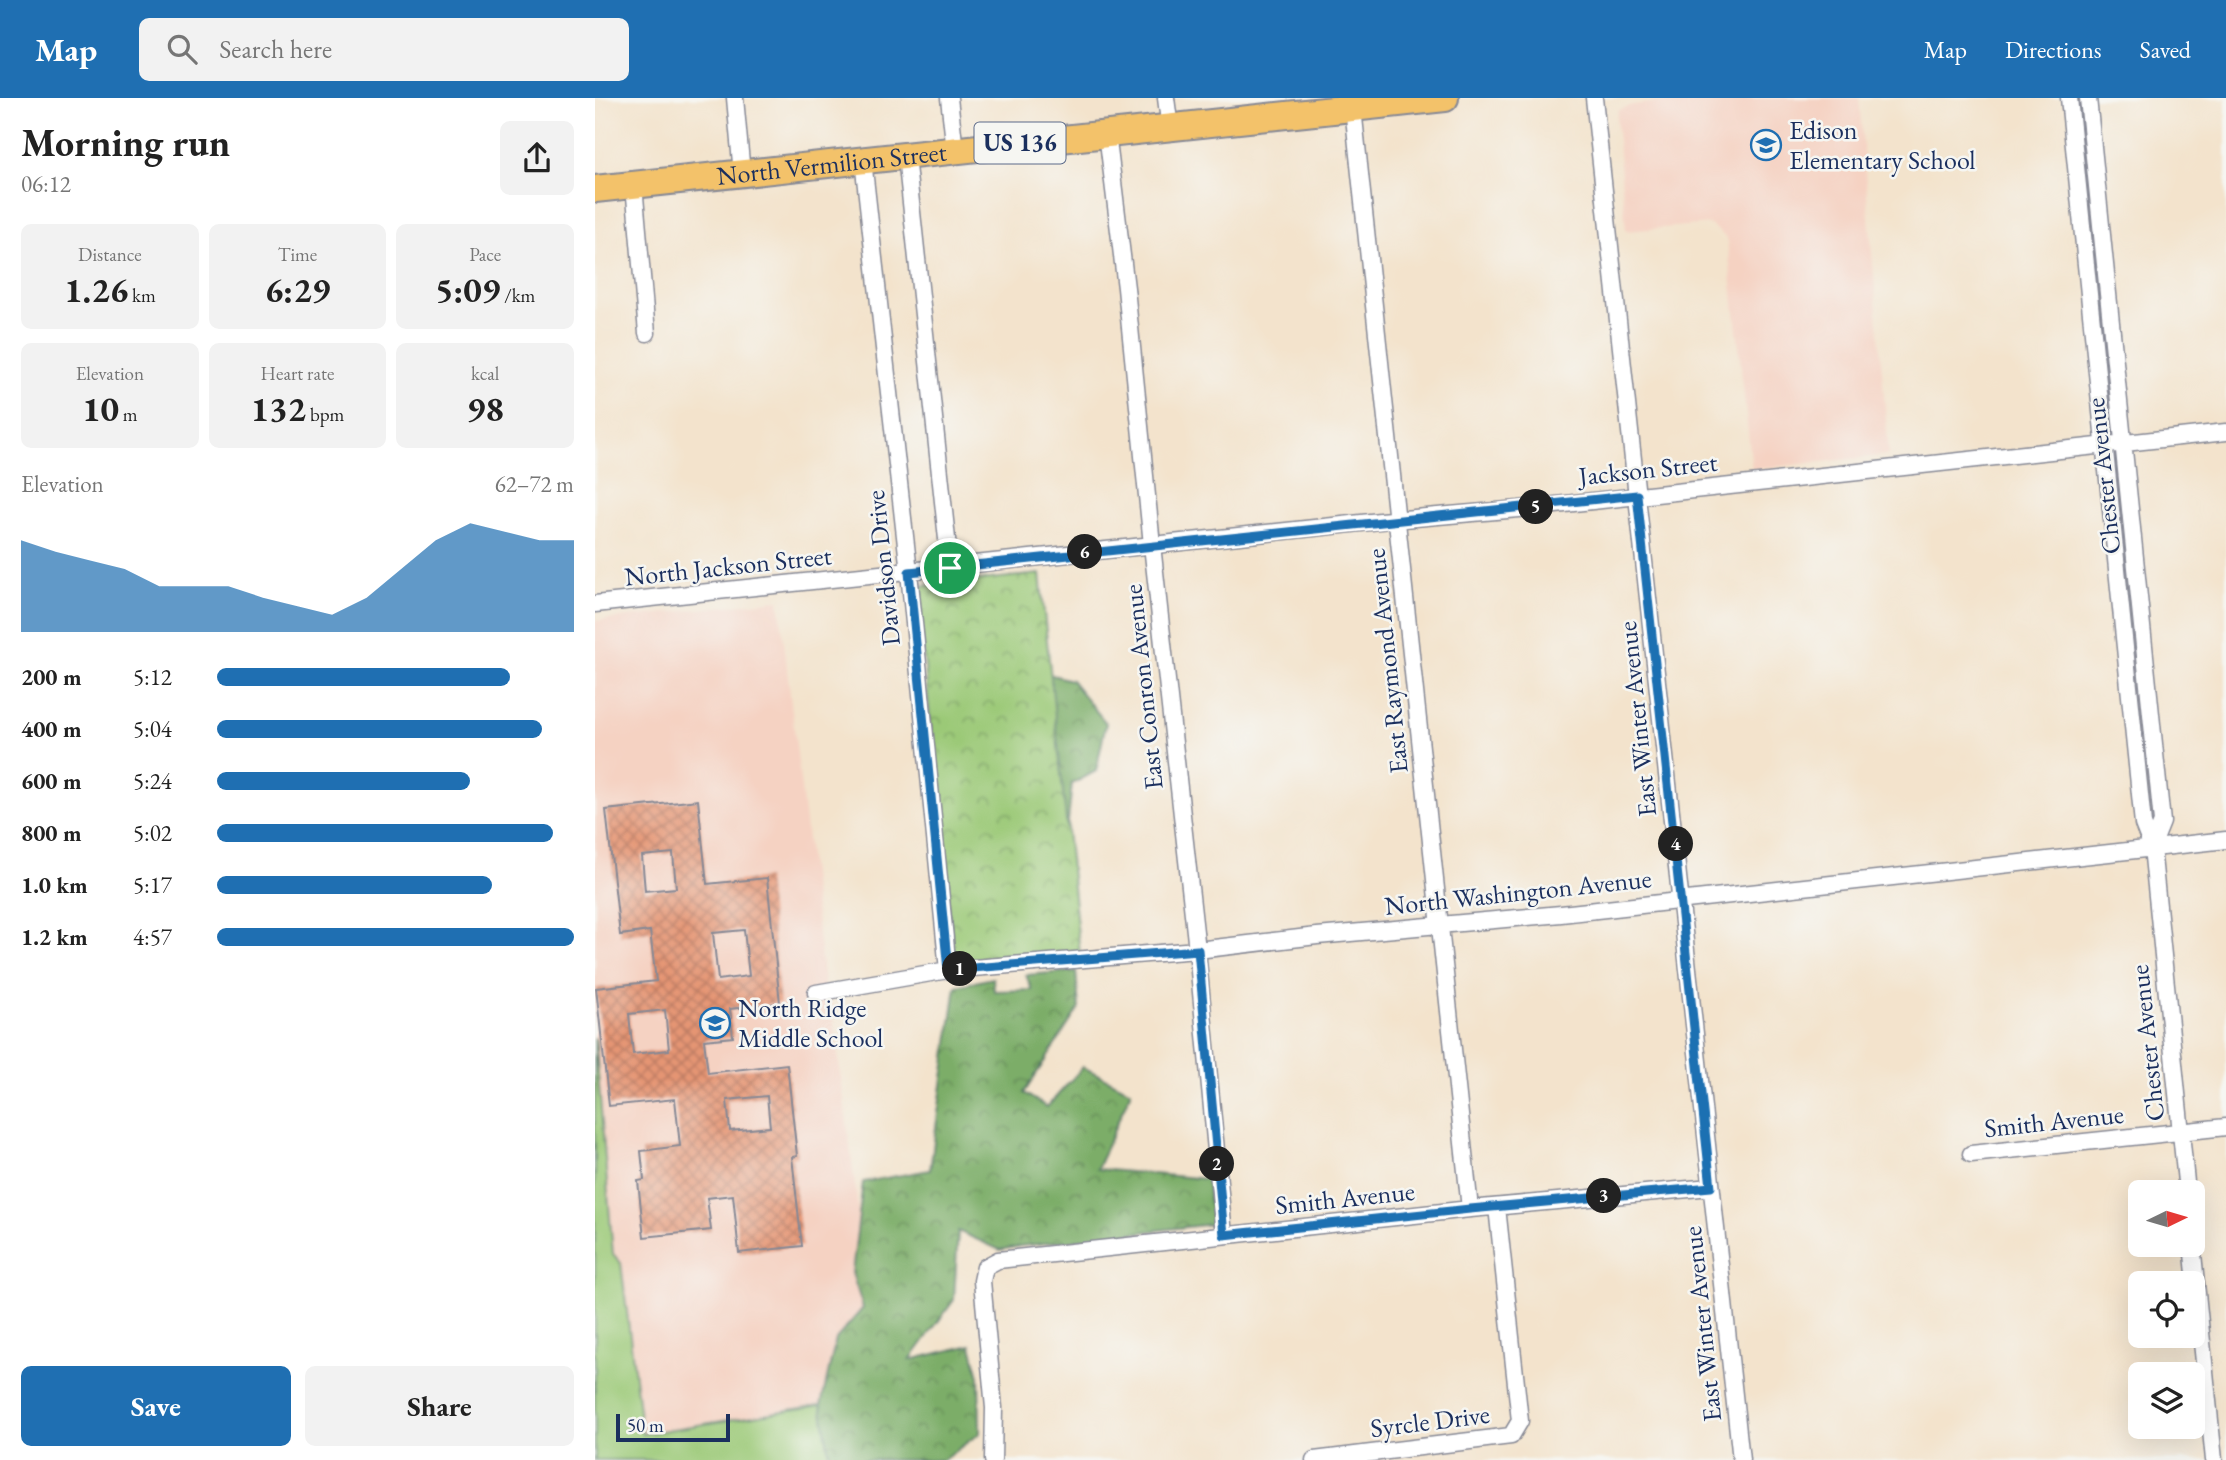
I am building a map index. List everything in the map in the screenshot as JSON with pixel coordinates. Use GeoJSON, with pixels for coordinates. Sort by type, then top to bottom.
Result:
{"type":"FeatureCollection","features":[{"type":"Feature","properties":{"kind":"main road","name":"North Vermilion Street"},"geometry":{"type":"LineString","coordinates":[[595,189],[1107,133],[1170,129],[1353,108],[1379,102],[1445,98]]}},
{"type":"Feature","properties":{"kind":"street"},"geometry":{"type":"LineString","coordinates":[[735,98],[742,174]]}},
{"type":"Feature","properties":{"kind":"street"},"geometry":{"type":"LineString","coordinates":[[949,98],[955,150]]}},
{"type":"Feature","properties":{"kind":"street"},"geometry":{"type":"LineString","coordinates":[[1166,98],[1170,129]]}},
{"type":"Feature","properties":{"kind":"street","name":"East Winter Avenue"},"geometry":{"type":"LineString","coordinates":[[1594,98],[1741,1460]]}},
{"type":"Feature","properties":{"kind":"street","name":"Chester Avenue"},"geometry":{"type":"LineString","coordinates":[[2069,98],[2143,824],[2152,847],[2186,1180]]}},
{"type":"Feature","properties":{"kind":"street","name":"Chester Avenue"},"geometry":{"type":"LineString","coordinates":[[2088,98],[2162,821],[2152,847]]}},
{"type":"Feature","properties":{"kind":"street","name":"East Raymond Avenue"},"geometry":{"type":"LineString","coordinates":[[1353,108],[1470,1209]]}},
{"type":"Feature","properties":{"kind":"street","name":"East Conron Avenue"},"geometry":{"type":"LineString","coordinates":[[1107,133],[1198,950],[1224,1235]]}},
{"type":"Feature","properties":{"kind":"street"},"geometry":{"type":"LineString","coordinates":[[906,156],[950,568]]}},
{"type":"Feature","properties":{"kind":"street","name":"Davidson Drive"},"geometry":{"type":"LineString","coordinates":[[863,160],[909,572],[948,970]]}},
{"type":"Feature","properties":{"kind":"street"},"geometry":{"type":"LineString","coordinates":[[634,185],[647,334]]}},
{"type":"Feature","properties":{"kind":"street"},"geometry":{"type":"LineString","coordinates":[[2079,197],[2098,195]]}},
{"type":"Feature","properties":{"kind":"street","name":"Jackson Street"},"geometry":{"type":"LineString","coordinates":[[909,572],[2226,432]]}},
{"type":"Feature","properties":{"kind":"street","name":"North Jackson Street"},"geometry":{"type":"LineString","coordinates":[[595,604],[909,572]]}},
{"type":"Feature","properties":{"kind":"street"},"geometry":{"type":"LineString","coordinates":[[2118,579],[2137,576]]}},
{"type":"Feature","properties":{"kind":"street"},"geometry":{"type":"LineString","coordinates":[[2131,705],[2150,704]]}},
{"type":"Feature","properties":{"kind":"street","name":"North Washington Avenue"},"geometry":{"type":"LineString","coordinates":[[816,993],[948,970],[1198,950],[2226,840]]}},
{"type":"Feature","properties":{"kind":"street","name":"Smith Avenue"},"geometry":{"type":"LineString","coordinates":[[1971,1154],[2226,1127]]}},
{"type":"Feature","properties":{"kind":"street","name":"Smith Avenue"},"geometry":{"type":"LineString","coordinates":[[993,1460],[993,1408],[982,1281],[985,1267],[998,1260],[1470,1209],[1711,1187]]}},
{"type":"Feature","properties":{"kind":"street","name":"Syrcle Drive"},"geometry":{"type":"LineString","coordinates":[[1314,1460],[1511,1436],[1520,1421],[1497,1207]]}},
{"type":"Feature","properties":{"kind":"street"},"geometry":{"type":"LineString","coordinates":[[2193,1257],[2214,1460]]}},
{"type":"Feature","properties":{"kind":"shaded area"},"geometry":{"type":"Polygon","coordinates":[[[1693,98],[1859,98],[1889,455],[1752,469],[1727,238],[1709,224],[1626,231],[1616,119],[1618,110],[1632,105],[1693,98]]]}},
{"type":"Feature","properties":{"kind":"shaded area","name":"North Ridge Middle School"},"geometry":{"type":"Polygon","coordinates":[[[779,600],[824,984],[832,1008],[859,1217],[852,1273],[864,1309],[836,1339],[821,1405],[642,1434],[621,1263],[613,1254],[595,1038],[595,621],[779,600]]]}},
{"type":"Feature","properties":{"kind":"green space"},"geometry":{"type":"Polygon","coordinates":[[[1040,574],[1080,954],[968,963],[953,952],[918,597],[922,586],[1040,574]]]}},
{"type":"Feature","properties":{"kind":"green space"},"geometry":{"type":"Polygon","coordinates":[[[984,657],[1071,680],[1106,723],[1096,771],[1072,784],[1067,831],[984,657]]]}},
{"type":"Feature","properties":{"kind":"green space"},"geometry":{"type":"Polygon","coordinates":[[[1076,971],[1079,1008],[1024,1093],[1047,1107],[1083,1067],[1131,1091],[1097,1169],[1207,1179],[1212,1224],[1000,1250],[958,1231],[954,1300],[910,1360],[971,1345],[979,1376],[980,1433],[943,1460],[830,1460],[821,1405],[836,1339],[863,1308],[852,1273],[863,1182],[930,1170],[956,986],[993,978],[994,991],[1032,990],[1026,975],[1076,971]]]}},
{"type":"Feature","properties":{"kind":"green space"},"geometry":{"type":"Polygon","coordinates":[[[595,1038],[613,1254],[621,1263],[642,1434],[821,1405],[830,1460],[595,1460],[595,1038]]]}},
{"type":"Feature","properties":{"kind":"building"},"geometry":{"type":"Polygon","coordinates":[[[698,800],[707,884],[767,878],[780,1003],[730,1009],[733,1037],[704,1040],[708,1073],[787,1064],[797,1156],[792,1157],[802,1246],[739,1253],[733,1195],[707,1198],[711,1230],[644,1237],[638,1181],[644,1180],[641,1151],[680,1146],[675,1099],[609,1106],[596,988],[656,981],[650,931],[620,935],[606,810],[698,800]],[[673,853],[642,856],[645,891],[676,888],[673,853]],[[744,930],[713,933],[718,980],[749,976],[744,930]],[[665,1010],[629,1014],[633,1054],[669,1050],[665,1010]],[[767,1096],[727,1100],[730,1131],[770,1127],[767,1096]]]}},
{"type":"Feature","properties":{"kind":"place","name":"Edison Elementary School"},"geometry":{"type":"Point","coordinates":[1766,145]}},
{"type":"Feature","properties":{"kind":"place","name":"North Ridge Middle School"},"geometry":{"type":"Point","coordinates":[715,1023]}},
{"type":"Feature","properties":{"kind":"route"},"geometry":{"type":"LineString","coordinates":[[1637,495],[1711,1187],[1224,1235],[1198,950],[948,970],[909,572],[950,568],[1637,495]]}}]}
